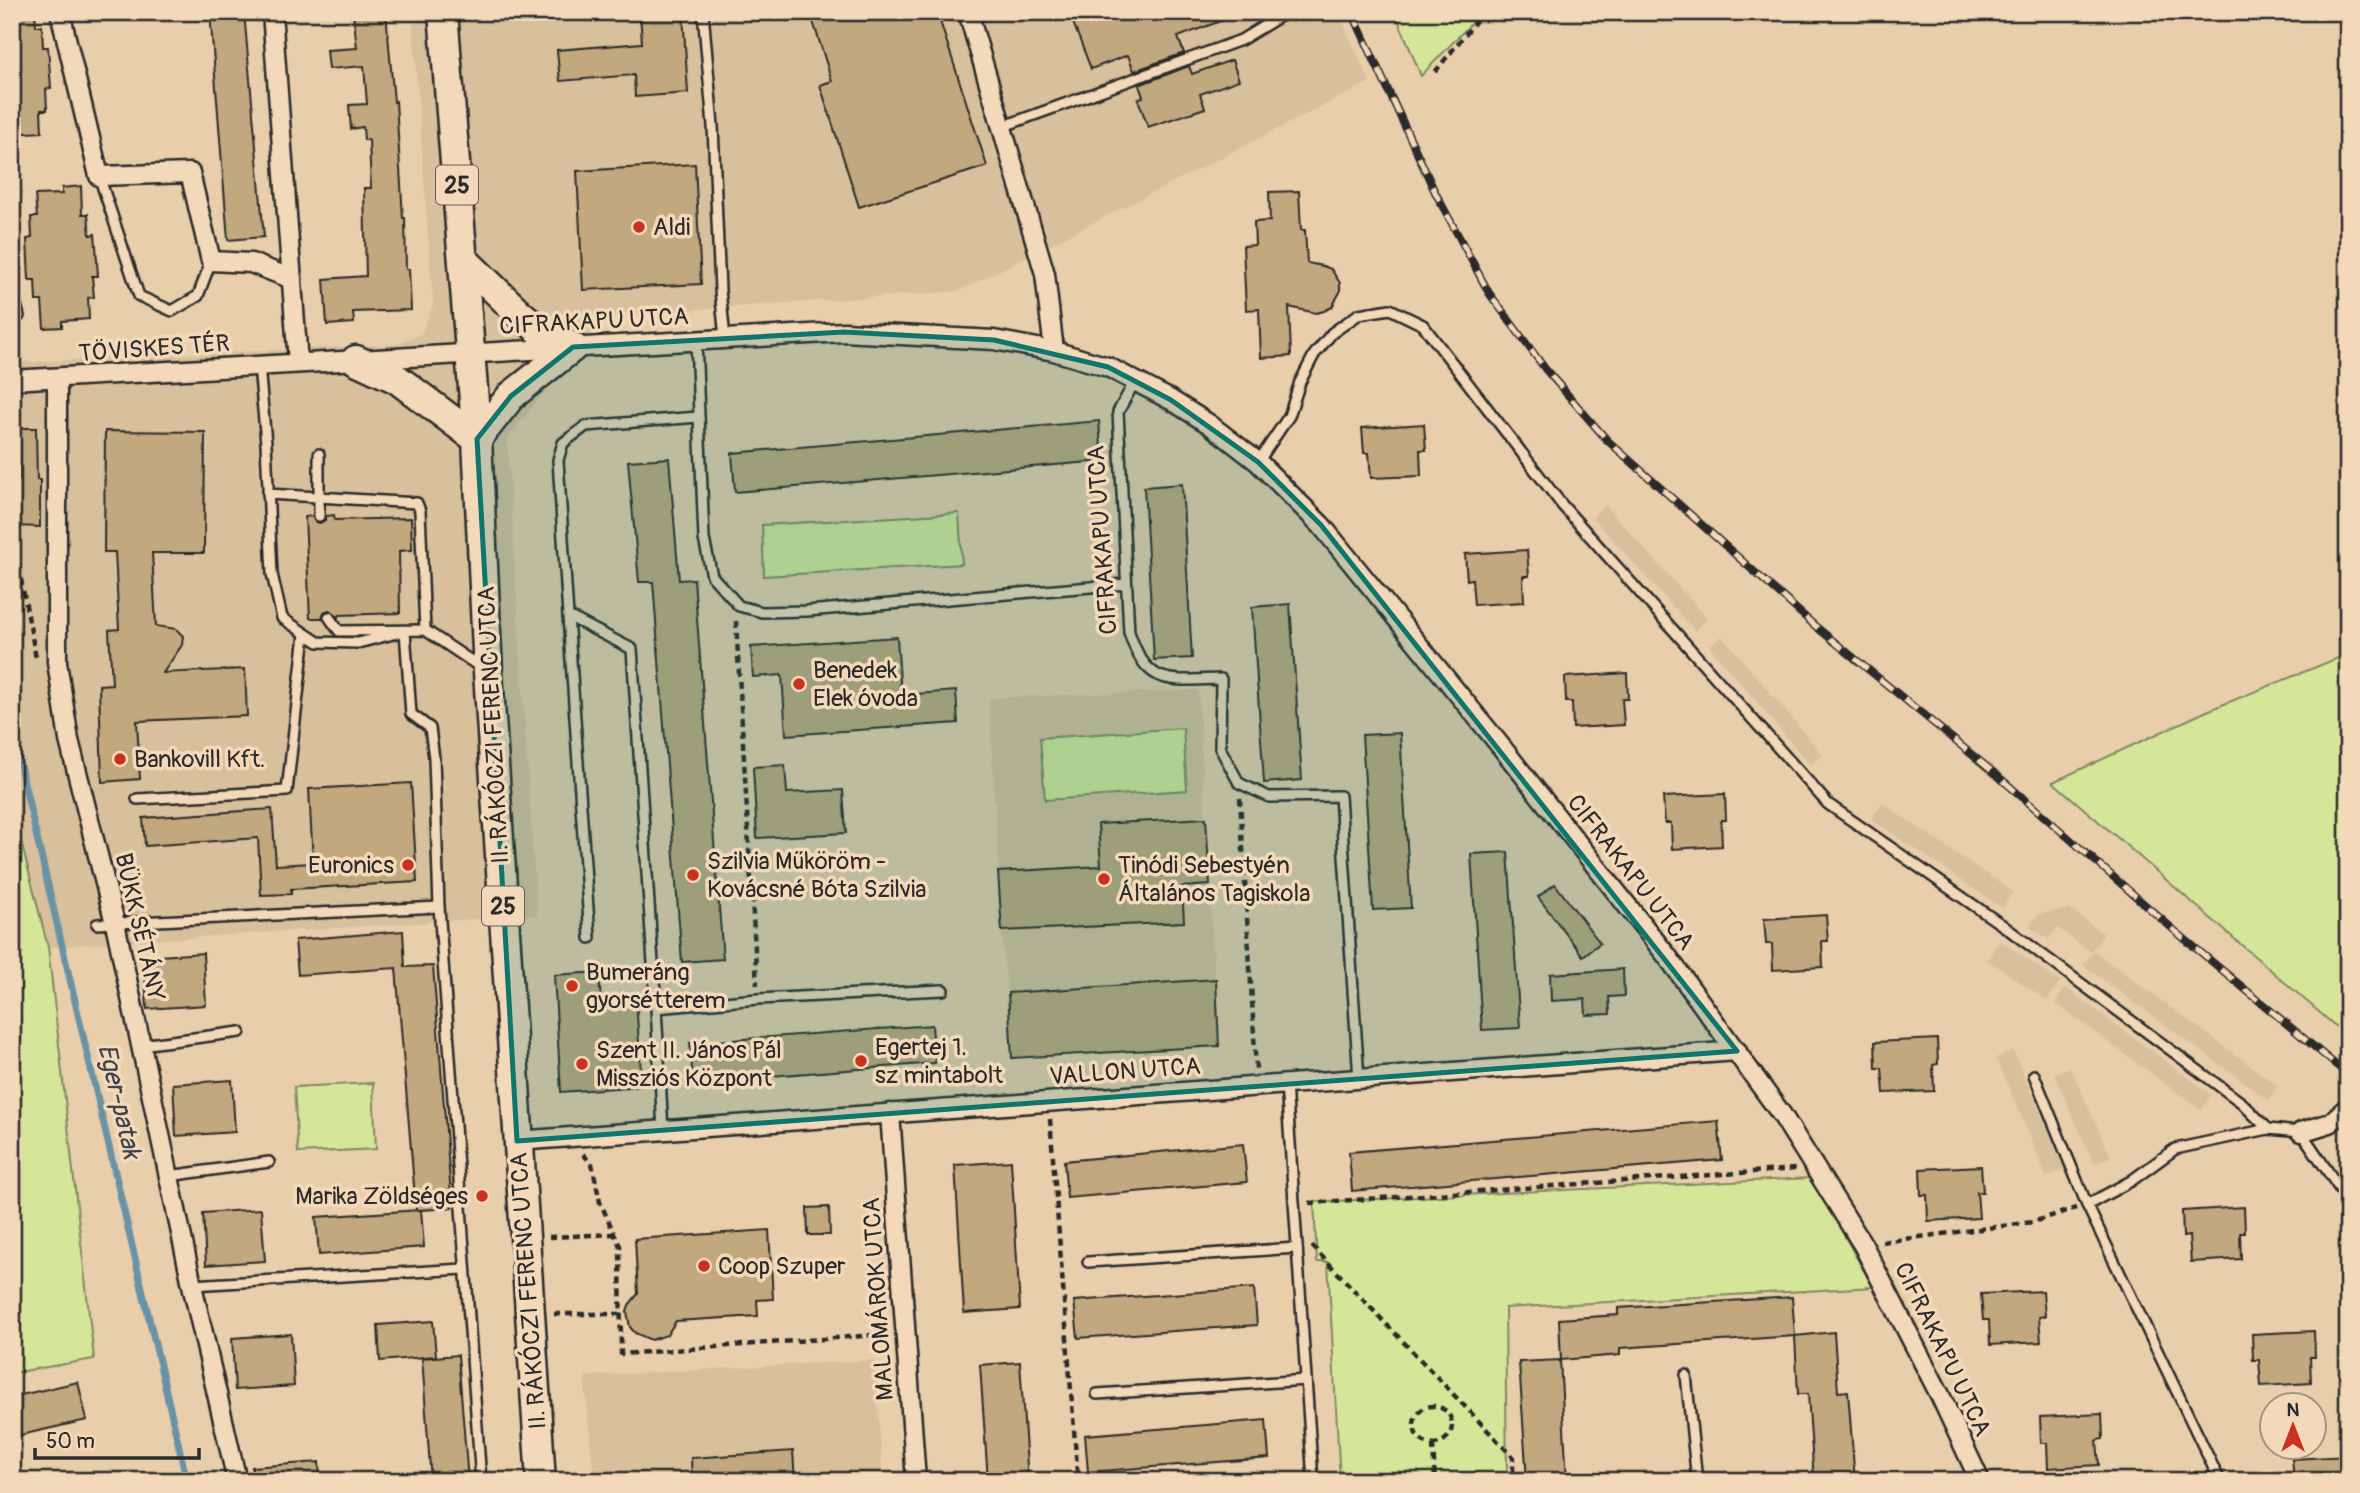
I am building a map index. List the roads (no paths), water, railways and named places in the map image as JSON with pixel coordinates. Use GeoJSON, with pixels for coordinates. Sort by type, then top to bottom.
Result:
{"type":"FeatureCollection","features":[{"type":"Feature","properties":{"kind":"main road","name":"II. RÁKÓCZI FERENC UTCA"},"geometry":{"type":"LineString","coordinates":[[443,12],[477,439],[488,672],[523,1239],[541,1481]]}},
{"type":"Feature","properties":{"kind":"main road"},"geometry":{"type":"LineString","coordinates":[[356,360],[397,379],[477,439],[511,396],[573,347],[542,331],[521,315],[463,259]]}},
{"type":"Feature","properties":{"kind":"street"},"geometry":{"type":"LineString","coordinates":[[60,12],[99,176],[190,173],[211,261],[251,263],[292,279]]}},
{"type":"Feature","properties":{"kind":"street"},"geometry":{"type":"LineString","coordinates":[[272,12],[298,363]]}},
{"type":"Feature","properties":{"kind":"street"},"geometry":{"type":"LineString","coordinates":[[968,12],[1045,274],[1054,351]]}},
{"type":"Feature","properties":{"kind":"street","name":"CIFRAKAPU UTCA"},"geometry":{"type":"LineString","coordinates":[[471,353],[844,331],[994,340],[1054,351],[1108,368],[1209,424],[1258,462],[1321,525],[1667,956],[1737,1051],[1816,1167],[1863,1245],[1940,1395],[1980,1481]]}},
{"type":"Feature","properties":{"kind":"street","name":"TÖVISKES TÉR"},"geometry":{"type":"LineString","coordinates":[[12,380],[471,353]]}},
{"type":"Feature","properties":{"kind":"street","name":"BÜKK SÉTÁNY"},"geometry":{"type":"LineString","coordinates":[[57,378],[57,662],[69,740],[106,924],[141,1045],[237,1481]]}},
{"type":"Feature","properties":{"kind":"street","name":"VALLON UTCA"},"geometry":{"type":"LineString","coordinates":[[517,1141],[1737,1051]]}},
{"type":"Feature","properties":{"kind":"street"},"geometry":{"type":"LineString","coordinates":[[2301,1132],[2330,1123],[2348,1107]]}},
{"type":"Feature","properties":{"kind":"street","name":"MALOMÁROK UTCA"},"geometry":{"type":"LineString","coordinates":[[890,1113],[916,1481]]}},
{"type":"Feature","properties":{"kind":"lane"},"geometry":{"type":"LineString","coordinates":[[703,12],[713,126],[720,290],[725,338]]}},
{"type":"Feature","properties":{"kind":"lane"},"geometry":{"type":"LineString","coordinates":[[1001,127],[1241,40],[1287,12]]}},
{"type":"Feature","properties":{"kind":"lane"},"geometry":{"type":"LineString","coordinates":[[99,176],[139,296],[172,311],[198,296],[211,261]]}},
{"type":"Feature","properties":{"kind":"lane"},"geometry":{"type":"LineString","coordinates":[[12,290],[19,316]]}},
{"type":"Feature","properties":{"kind":"lane"},"geometry":{"type":"LineString","coordinates":[[1258,462],[1289,416],[1300,383],[1314,355],[1332,333],[1359,314],[1390,309],[1423,325],[1562,505],[1828,804],[2005,927],[2242,1103],[2268,1129]]}},
{"type":"Feature","properties":{"kind":"lane"},"geometry":{"type":"LineString","coordinates":[[696,340],[704,539],[712,576],[739,606],[761,611],[807,611],[1126,584]]}},
{"type":"Feature","properties":{"kind":"lane"},"geometry":{"type":"LineString","coordinates":[[260,366],[272,574],[282,618],[318,642],[358,643],[405,631]]}},
{"type":"Feature","properties":{"kind":"lane","name":"CIFRAKAPU UTCA"},"geometry":{"type":"LineString","coordinates":[[1135,381],[1118,412],[1129,632],[1136,654],[1152,674],[1178,680],[1221,679],[1220,748],[1239,783],[1269,797],[1340,796],[1359,1079]]}},
{"type":"Feature","properties":{"kind":"lane"},"geometry":{"type":"LineString","coordinates":[[590,938],[558,460],[563,443],[586,426],[698,417]]}},
{"type":"Feature","properties":{"kind":"lane"},"geometry":{"type":"LineString","coordinates":[[318,454],[319,516]]}},
{"type":"Feature","properties":{"kind":"lane"},"geometry":{"type":"LineString","coordinates":[[268,494],[417,503],[420,512],[425,630]]}},
{"type":"Feature","properties":{"kind":"lane"},"geometry":{"type":"LineString","coordinates":[[568,616],[632,649],[663,1130]]}},
{"type":"Feature","properties":{"kind":"lane"},"geometry":{"type":"LineString","coordinates":[[329,617],[339,631],[425,630],[488,672]]}},
{"type":"Feature","properties":{"kind":"lane"},"geometry":{"type":"LineString","coordinates":[[405,631],[411,714],[430,728],[434,758],[439,907],[481,1481]]}},
{"type":"Feature","properties":{"kind":"lane"},"geometry":{"type":"LineString","coordinates":[[137,799],[287,791],[305,634]]}},
{"type":"Feature","properties":{"kind":"lane"},"geometry":{"type":"LineString","coordinates":[[106,924],[439,907]]}},
{"type":"Feature","properties":{"kind":"lane"},"geometry":{"type":"LineString","coordinates":[[656,1008],[758,999],[943,990]]}},
{"type":"Feature","properties":{"kind":"lane"},"geometry":{"type":"LineString","coordinates":[[141,1045],[240,1032]]}},
{"type":"Feature","properties":{"kind":"lane"},"geometry":{"type":"LineString","coordinates":[[2034,1075],[2087,1205],[2220,1481]]}},
{"type":"Feature","properties":{"kind":"lane"},"geometry":{"type":"LineString","coordinates":[[1286,1084],[1313,1481]]}},
{"type":"Feature","properties":{"kind":"lane"},"geometry":{"type":"LineString","coordinates":[[2087,1205],[2131,1181],[2175,1149],[2268,1129],[2301,1132],[2348,1201]]}},
{"type":"Feature","properties":{"kind":"lane"},"geometry":{"type":"LineString","coordinates":[[169,1176],[269,1162]]}},
{"type":"Feature","properties":{"kind":"lane"},"geometry":{"type":"LineString","coordinates":[[1088,1262],[1297,1248]]}},
{"type":"Feature","properties":{"kind":"lane"},"geometry":{"type":"LineString","coordinates":[[192,1285],[464,1269]]}},
{"type":"Feature","properties":{"kind":"lane"},"geometry":{"type":"LineString","coordinates":[[1686,1374],[1698,1481]]}},
{"type":"Feature","properties":{"kind":"lane"},"geometry":{"type":"LineString","coordinates":[[1097,1394],[1306,1380]]}},
{"type":"Feature","properties":{"kind":"waterway","name":"Eger-patak"},"geometry":{"type":"LineString","coordinates":[[12,731],[187,1481]]}},
{"type":"Feature","properties":{"kind":"railway"},"geometry":{"type":"LineString","coordinates":[[1352,12],[1435,192],[1489,293],[1546,370],[1607,440],[1814,625],[1998,776],[2174,930],[2348,1075]]}},
{"type":"Feature","properties":{"kind":"place","name":"Aldi"},"geometry":{"type":"Point","coordinates":[639,227]}},
{"type":"Feature","properties":{"kind":"place","name":"Benedek Elek óvoda"},"geometry":{"type":"Point","coordinates":[799,684]}},
{"type":"Feature","properties":{"kind":"place","name":"Bankovill Kft."},"geometry":{"type":"Point","coordinates":[120,759]}},
{"type":"Feature","properties":{"kind":"place","name":"Euronics"},"geometry":{"type":"Point","coordinates":[408,865]}},
{"type":"Feature","properties":{"kind":"place","name":"Szilvia Műköröm - Kovácsné Bóta Szilvia"},"geometry":{"type":"Point","coordinates":[693,875]}},
{"type":"Feature","properties":{"kind":"place","name":"Tinódi Sebestyén Általános Tagiskola"},"geometry":{"type":"Point","coordinates":[1104,879]}},
{"type":"Feature","properties":{"kind":"place","name":"Bumeráng gyorsétterem"},"geometry":{"type":"Point","coordinates":[572,986]}},
{"type":"Feature","properties":{"kind":"place","name":"Egertej 1. sz mintabolt"},"geometry":{"type":"Point","coordinates":[861,1061]}},
{"type":"Feature","properties":{"kind":"place","name":"Szent II. János Pál Missziós Központ"},"geometry":{"type":"Point","coordinates":[582,1064]}},
{"type":"Feature","properties":{"kind":"place","name":"Marika Zöldséges"},"geometry":{"type":"Point","coordinates":[482,1196]}},
{"type":"Feature","properties":{"kind":"place","name":"Coop Szuper"},"geometry":{"type":"Point","coordinates":[704,1266]}}]}
